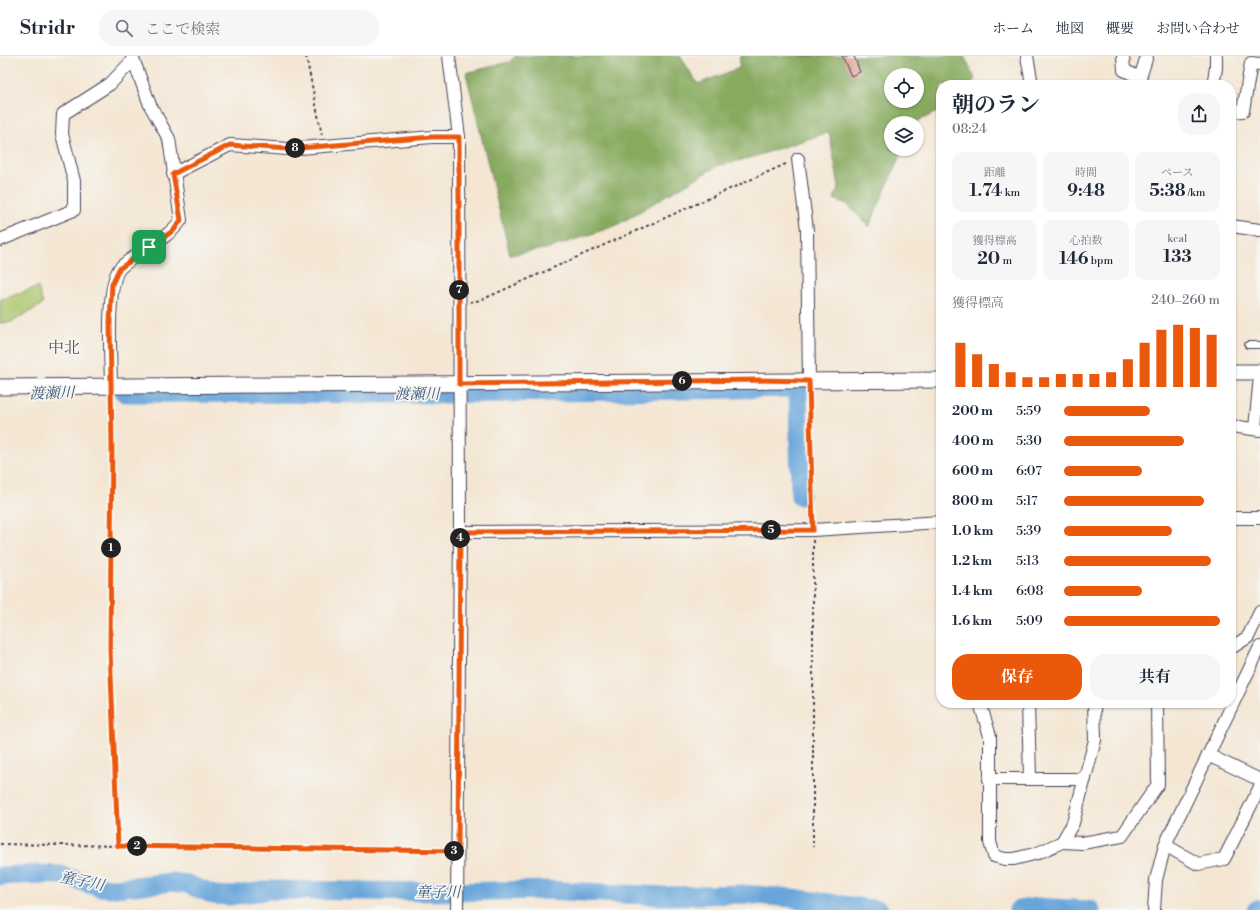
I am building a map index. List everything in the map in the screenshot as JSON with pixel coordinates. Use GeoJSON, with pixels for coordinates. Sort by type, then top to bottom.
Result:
{"type":"FeatureCollection","features":[{"type":"Feature","properties":{"kind":"street"},"geometry":{"type":"LineString","coordinates":[[449,56],[459,137],[460,532],[458,910]]}},
{"type":"Feature","properties":{"kind":"street"},"geometry":{"type":"LineString","coordinates":[[1027,56],[1031,80]]}},
{"type":"Feature","properties":{"kind":"street"},"geometry":{"type":"LineString","coordinates":[[1123,56],[1124,70],[1138,80]]}},
{"type":"Feature","properties":{"kind":"street"},"geometry":{"type":"LineString","coordinates":[[1141,80],[1147,56]]}},
{"type":"Feature","properties":{"kind":"street"},"geometry":{"type":"LineString","coordinates":[[1214,80],[1216,56]]}},
{"type":"Feature","properties":{"kind":"street"},"geometry":{"type":"LineString","coordinates":[[0,240],[74,210],[74,181],[62,134],[63,114],[110,84],[132,59],[150,105],[169,140],[181,220],[174,230],[119,269],[112,284],[110,322],[112,386]]}},
{"type":"Feature","properties":{"kind":"street"},"geometry":{"type":"LineString","coordinates":[[1236,112],[1244,111],[1251,63],[1260,64]]}},
{"type":"Feature","properties":{"kind":"street"},"geometry":{"type":"LineString","coordinates":[[173,174],[230,145],[288,149],[432,137],[459,137]]}},
{"type":"Feature","properties":{"kind":"street"},"geometry":{"type":"LineString","coordinates":[[798,159],[807,230],[809,381]]}},
{"type":"Feature","properties":{"kind":"street"},"geometry":{"type":"LineString","coordinates":[[1236,227],[1260,230]]}},
{"type":"Feature","properties":{"kind":"street"},"geometry":{"type":"LineString","coordinates":[[1236,372],[1260,372]]}},
{"type":"Feature","properties":{"kind":"street"},"geometry":{"type":"LineString","coordinates":[[1236,427],[1257,429],[1260,376]]}},
{"type":"Feature","properties":{"kind":"street"},"geometry":{"type":"LineString","coordinates":[[0,387],[459,384],[759,380],[936,380]]}},
{"type":"Feature","properties":{"kind":"street"},"geometry":{"type":"LineString","coordinates":[[1236,518],[1260,518]]}},
{"type":"Feature","properties":{"kind":"street"},"geometry":{"type":"LineString","coordinates":[[460,532],[813,530],[936,522]]}},
{"type":"Feature","properties":{"kind":"street"},"geometry":{"type":"LineString","coordinates":[[1236,645],[1248,637],[1260,612]]}},
{"type":"Feature","properties":{"kind":"street"},"geometry":{"type":"LineString","coordinates":[[1236,697],[1260,647]]}},
{"type":"Feature","properties":{"kind":"street"},"geometry":{"type":"LineString","coordinates":[[982,708],[990,736],[990,842],[994,856],[1005,859],[1014,859],[1038,853],[1062,842],[1082,843],[1122,836],[1158,784],[1156,708]]}},
{"type":"Feature","properties":{"kind":"street"},"geometry":{"type":"LineString","coordinates":[[1028,708],[1030,778]]}},
{"type":"Feature","properties":{"kind":"street"},"geometry":{"type":"LineString","coordinates":[[1062,842],[1073,823],[1095,740],[1094,708]]}},
{"type":"Feature","properties":{"kind":"street"},"geometry":{"type":"LineString","coordinates":[[1154,910],[1156,880],[1165,845],[1231,708]]}},
{"type":"Feature","properties":{"kind":"street"},"geometry":{"type":"LineString","coordinates":[[1208,755],[1260,780]]}},
{"type":"Feature","properties":{"kind":"street"},"geometry":{"type":"LineString","coordinates":[[989,779],[1085,779]]}},
{"type":"Feature","properties":{"kind":"street"},"geometry":{"type":"LineString","coordinates":[[1165,845],[1198,864],[1224,859],[1260,787]]}},
{"type":"Feature","properties":{"kind":"lane"},"geometry":{"type":"LineString","coordinates":[[1248,344],[1260,345]]}},
{"type":"Feature","properties":{"kind":"path"},"geometry":{"type":"LineString","coordinates":[[306,56],[324,146]]}},
{"type":"Feature","properties":{"kind":"path"},"geometry":{"type":"LineString","coordinates":[[459,304],[481,300],[798,159]]}},
{"type":"Feature","properties":{"kind":"path"},"geometry":{"type":"LineString","coordinates":[[809,381],[813,530],[813,847]]}},
{"type":"Feature","properties":{"kind":"path"},"geometry":{"type":"LineString","coordinates":[[112,386],[110,649],[118,846]]}},
{"type":"Feature","properties":{"kind":"path"},"geometry":{"type":"LineString","coordinates":[[0,844],[458,851]]}},
{"type":"Feature","properties":{"kind":"green space"},"geometry":{"type":"Polygon","coordinates":[[[516,56],[680,56],[698,84],[739,68],[740,56],[964,56],[975,79],[936,80],[936,112],[924,118],[924,116],[884,116],[884,156],[900,156],[869,227],[847,204],[834,199],[839,186],[829,132],[750,158],[717,166],[615,226],[550,248],[510,255],[466,73],[509,62],[516,56]]]}},
{"type":"Feature","properties":{"kind":"green space"},"geometry":{"type":"Polygon","coordinates":[[[38,287],[43,304],[11,322],[0,323],[0,300],[38,287]]]}},
{"type":"Feature","properties":{"kind":"building"},"geometry":{"type":"Polygon","coordinates":[[[842,56],[854,56],[860,72],[851,76],[842,56]]]}},
{"type":"Feature","properties":{"kind":"waterway","name":"渡瀬川"},"geometry":{"type":"LineString","coordinates":[[125,393],[444,394],[798,388],[800,496]]}},
{"type":"Feature","properties":{"kind":"waterway","name":"童子川"},"geometry":{"type":"LineString","coordinates":[[0,876],[36,874],[61,875],[98,887],[114,888],[172,882],[187,884],[214,895],[229,896],[271,890],[441,892],[545,890],[663,896],[742,894],[792,898],[879,910]]}},
{"type":"Feature","properties":{"kind":"waterway","name":"童子川"},"geometry":{"type":"LineString","coordinates":[[1018,910],[1035,907],[1091,910]]}},
{"type":"Feature","properties":{"kind":"waterway"},"geometry":{"type":"LineString","coordinates":[[1256,910],[1260,909]]}},
{"type":"Feature","properties":{"kind":"district","name":"中北"},"geometry":{"type":"Point","coordinates":[64,347]}},
{"type":"Feature","properties":{"kind":"route"},"geometry":{"type":"LineString","coordinates":[[432,137],[459,137],[459,384],[759,380],[809,381],[813,530],[460,532],[458,851],[118,846],[110,649],[112,386],[110,322],[112,284],[119,269],[149,247],[174,230],[181,220],[173,174],[230,145],[288,149],[432,137]]}}]}
